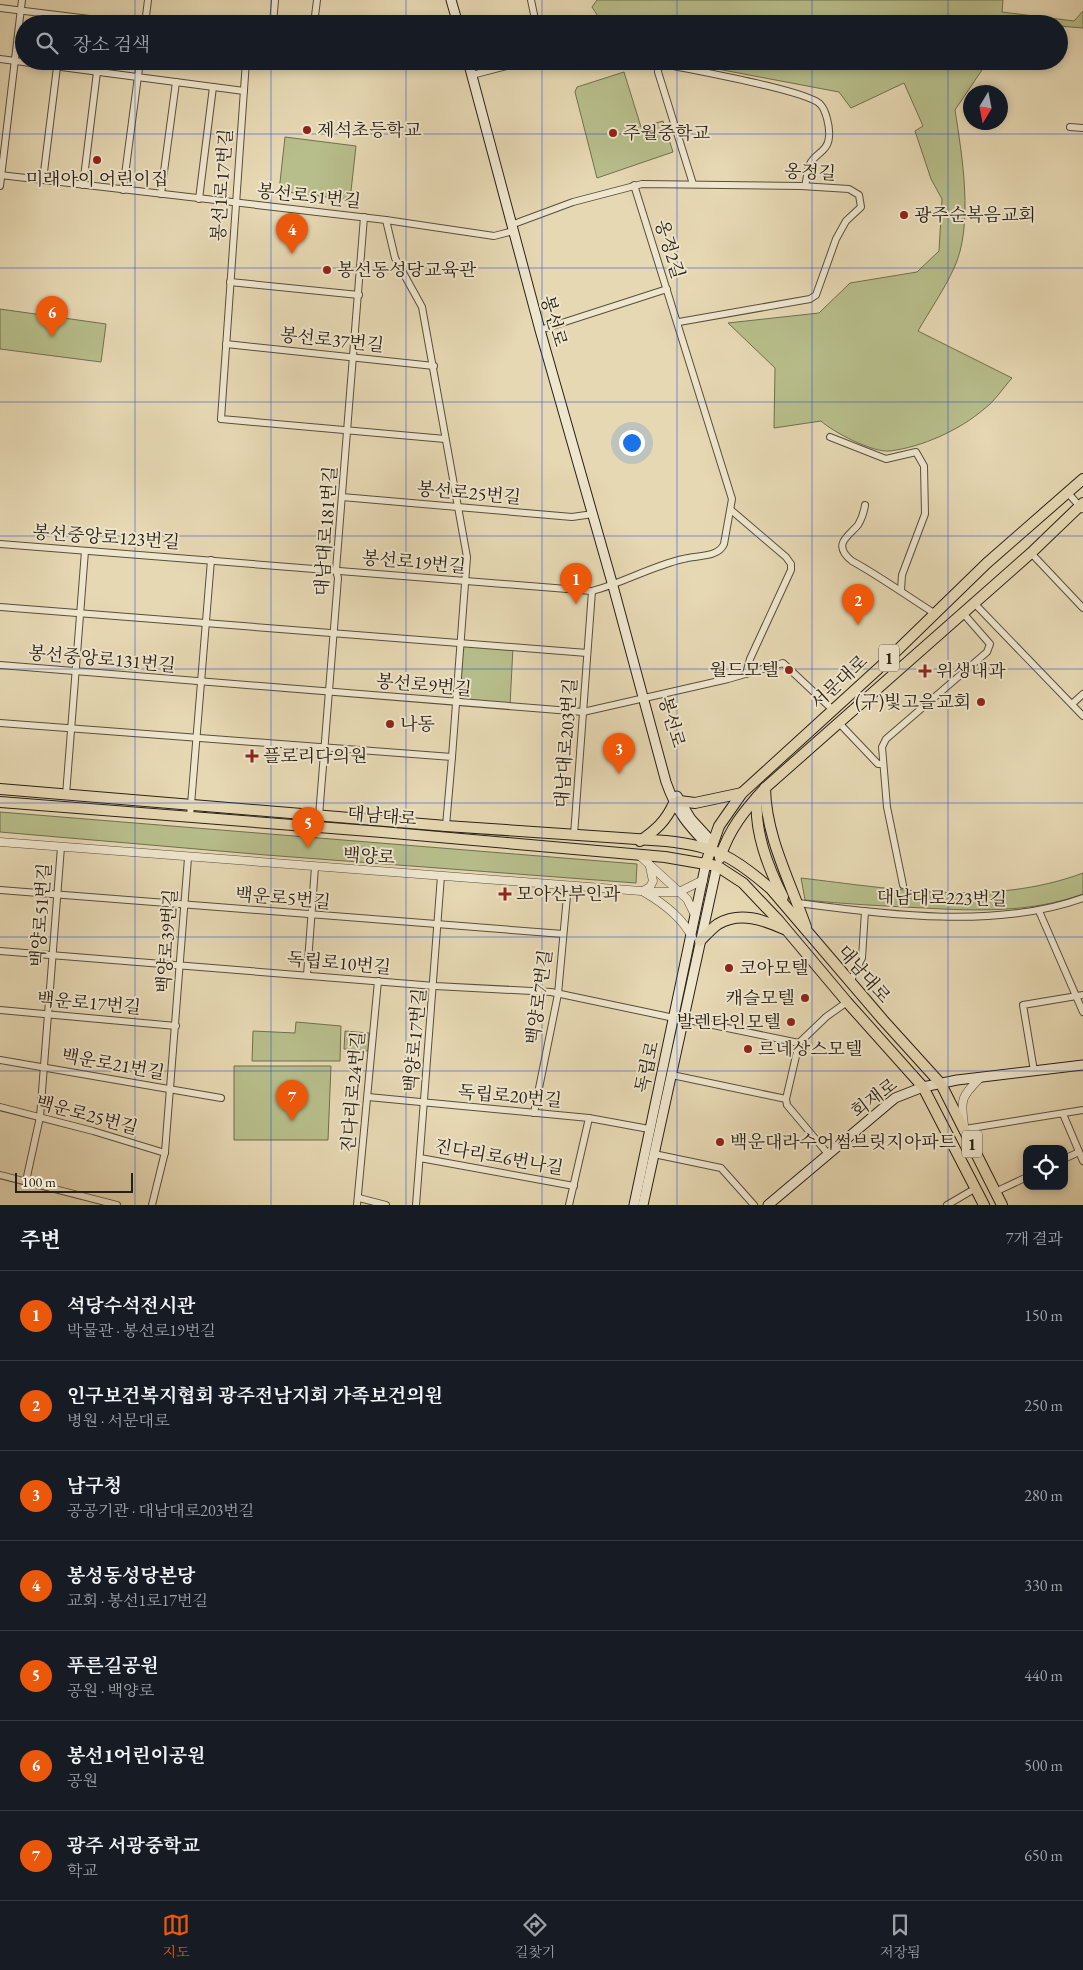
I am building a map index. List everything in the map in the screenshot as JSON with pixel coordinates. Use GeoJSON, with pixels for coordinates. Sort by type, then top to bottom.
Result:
{"type":"FeatureCollection","features":[{"type":"Feature","properties":{"kind":"main road"},"geometry":{"type":"LineString","coordinates":[[451,0],[455,15]]}},
{"type":"Feature","properties":{"kind":"main road","name":"봉선로"},"geometry":{"type":"LineString","coordinates":[[471,70],[540,330],[614,586],[617,590],[658,743],[676,802],[711,845]]}},
{"type":"Feature","properties":{"kind":"main road","name":"서문대로"},"geometry":{"type":"LineString","coordinates":[[706,863],[711,845],[726,813],[742,793],[1017,535],[1083,479]]}},
{"type":"Feature","properties":{"kind":"main road","name":"서문대로"},"geometry":{"type":"LineString","coordinates":[[717,866],[737,819],[765,788],[1082,506]]}},
{"type":"Feature","properties":{"kind":"main road"},"geometry":{"type":"LineString","coordinates":[[765,788],[766,810],[773,838],[810,934]]}},
{"type":"Feature","properties":{"kind":"main road","name":"대남대로"},"geometry":{"type":"LineString","coordinates":[[0,789],[446,826],[711,845],[772,889],[850,982],[941,1084],[1002,1205]]}},
{"type":"Feature","properties":{"kind":"main road"},"geometry":{"type":"LineString","coordinates":[[640,840],[657,830],[668,818],[676,802],[695,802],[742,793]]}},
{"type":"Feature","properties":{"kind":"main road"},"geometry":{"type":"LineString","coordinates":[[757,797],[756,811],[761,843],[775,881],[792,914]]}},
{"type":"Feature","properties":{"kind":"main road","name":"대남대로"},"geometry":{"type":"LineString","coordinates":[[0,802],[706,863],[717,866],[748,887],[923,1087],[984,1205]]}},
{"type":"Feature","properties":{"kind":"main road"},"geometry":{"type":"LineString","coordinates":[[640,840],[650,845],[649,852],[643,858]]}},
{"type":"Feature","properties":{"kind":"main road","name":"독립로"},"geometry":{"type":"LineString","coordinates":[[696,939],[696,918],[706,863]]}},
{"type":"Feature","properties":{"kind":"main road","name":"독립로"},"geometry":{"type":"LineString","coordinates":[[634,1205],[649,1129],[679,1018],[696,939],[717,866]]}},
{"type":"Feature","properties":{"kind":"main road"},"geometry":{"type":"LineString","coordinates":[[696,939],[718,924],[737,918],[760,918],[787,930]]}},
{"type":"Feature","properties":{"kind":"main road","name":"독립로"},"geometry":{"type":"LineString","coordinates":[[643,1205],[672,1075],[679,1018]]}},
{"type":"Feature","properties":{"kind":"main road","name":"회재로"},"geometry":{"type":"LineString","coordinates":[[768,1205],[895,1098],[923,1087],[1083,1065]]}},
{"type":"Feature","properties":{"kind":"street"},"geometry":{"type":"LineString","coordinates":[[20,15],[22,0]]}},
{"type":"Feature","properties":{"kind":"street"},"geometry":{"type":"LineString","coordinates":[[146,15],[148,0]]}},
{"type":"Feature","properties":{"kind":"street"},"geometry":{"type":"LineString","coordinates":[[274,15],[276,0]]}},
{"type":"Feature","properties":{"kind":"street"},"geometry":{"type":"LineString","coordinates":[[315,15],[317,0]]}},
{"type":"Feature","properties":{"kind":"street"},"geometry":{"type":"LineString","coordinates":[[531,0],[534,15]]}},
{"type":"Feature","properties":{"kind":"street"},"geometry":{"type":"LineString","coordinates":[[0,8],[60,15]]}},
{"type":"Feature","properties":{"kind":"street"},"geometry":{"type":"LineString","coordinates":[[0,59],[15,61],[0,186]]}},
{"type":"Feature","properties":{"kind":"street"},"geometry":{"type":"LineString","coordinates":[[43,180],[57,70]]}},
{"type":"Feature","properties":{"kind":"street"},"geometry":{"type":"LineString","coordinates":[[84,70],[244,91]]}},
{"type":"Feature","properties":{"kind":"street"},"geometry":{"type":"LineString","coordinates":[[123,190],[139,70]]}},
{"type":"Feature","properties":{"kind":"street","name":"봉선1로17번길"},"geometry":{"type":"LineString","coordinates":[[245,70],[220,419],[348,430]]}},
{"type":"Feature","properties":{"kind":"street"},"geometry":{"type":"LineString","coordinates":[[472,74],[489,70]]}},
{"type":"Feature","properties":{"kind":"street"},"geometry":{"type":"LineString","coordinates":[[658,70],[693,184]]}},
{"type":"Feature","properties":{"kind":"street"},"geometry":{"type":"LineString","coordinates":[[692,70],[765,86],[802,96],[819,103],[825,113],[829,136],[827,146],[810,163],[805,186]]}},
{"type":"Feature","properties":{"kind":"street"},"geometry":{"type":"LineString","coordinates":[[83,185],[97,72]]}},
{"type":"Feature","properties":{"kind":"street"},"geometry":{"type":"LineString","coordinates":[[161,194],[179,82]]}},
{"type":"Feature","properties":{"kind":"street"},"geometry":{"type":"LineString","coordinates":[[199,199],[213,87]]}},
{"type":"Feature","properties":{"kind":"street"},"geometry":{"type":"LineString","coordinates":[[1070,127],[1083,128]]}},
{"type":"Feature","properties":{"kind":"street","name":"봉선로51번길"},"geometry":{"type":"LineString","coordinates":[[1,175],[237,204],[364,217],[494,236],[512,228]]}},
{"type":"Feature","properties":{"kind":"street","name":"옹정길"},"geometry":{"type":"LineString","coordinates":[[512,228],[573,202],[634,184],[805,186],[850,189],[859,195],[861,201],[858,212],[846,221],[836,239],[816,295],[810,299],[679,322]]}},
{"type":"Feature","properties":{"kind":"street","name":"옹정2길"},"geometry":{"type":"LineString","coordinates":[[634,184],[679,322],[716,454],[732,499],[731,510]]}},
{"type":"Feature","properties":{"kind":"street","name":"대남대로181번길"},"geometry":{"type":"LineString","coordinates":[[320,816],[338,578],[336,570],[355,357],[364,217]]}},
{"type":"Feature","properties":{"kind":"street"},"geometry":{"type":"LineString","coordinates":[[386,220],[395,258],[422,307],[467,557],[446,826]]}},
{"type":"Feature","properties":{"kind":"street"},"geometry":{"type":"LineString","coordinates":[[230,282],[359,295]]}},
{"type":"Feature","properties":{"kind":"street"},"geometry":{"type":"LineString","coordinates":[[540,330],[667,289]]}},
{"type":"Feature","properties":{"kind":"street","name":"봉선로37번길"},"geometry":{"type":"LineString","coordinates":[[226,344],[434,366]]}},
{"type":"Feature","properties":{"kind":"street"},"geometry":{"type":"LineString","coordinates":[[348,430],[445,439]]}},
{"type":"Feature","properties":{"kind":"street"},"geometry":{"type":"LineString","coordinates":[[830,437],[877,457],[894,458],[916,452],[922,460],[925,514],[902,576],[901,590]]}},
{"type":"Feature","properties":{"kind":"street"},"geometry":{"type":"LineString","coordinates":[[1068,493],[1082,506]]}},
{"type":"Feature","properties":{"kind":"street","name":"봉선로25번길"},"geometry":{"type":"LineString","coordinates":[[342,497],[572,517],[593,514]]}},
{"type":"Feature","properties":{"kind":"street"},"geometry":{"type":"LineString","coordinates":[[865,505],[857,525],[844,538],[843,545],[846,555],[852,562],[901,590],[911,599],[934,613]]}},
{"type":"Feature","properties":{"kind":"street"},"geometry":{"type":"LineString","coordinates":[[731,510],[786,557],[791,564],[791,570],[750,659],[746,674]]}},
{"type":"Feature","properties":{"kind":"street","name":"봉선로19번길"},"geometry":{"type":"LineString","coordinates":[[211,560],[592,591],[614,586],[671,562],[698,555],[716,554],[722,550],[731,510]]}},
{"type":"Feature","properties":{"kind":"street","name":"봉선중앙로123번길"},"geometry":{"type":"LineString","coordinates":[[0,544],[211,560]]}},
{"type":"Feature","properties":{"kind":"street"},"geometry":{"type":"LineString","coordinates":[[66,795],[85,551]]}},
{"type":"Feature","properties":{"kind":"street"},"geometry":{"type":"LineString","coordinates":[[1031,553],[1083,608]]}},
{"type":"Feature","properties":{"kind":"street"},"geometry":{"type":"LineString","coordinates":[[190,817],[211,560]]}},
{"type":"Feature","properties":{"kind":"street","name":"대남대로203번길"},"geometry":{"type":"LineString","coordinates":[[574,836],[592,591]]}},
{"type":"Feature","properties":{"kind":"street"},"geometry":{"type":"LineString","coordinates":[[973,602],[1083,716]]}},
{"type":"Feature","properties":{"kind":"street"},"geometry":{"type":"LineString","coordinates":[[0,607],[334,633]]}},
{"type":"Feature","properties":{"kind":"street"},"geometry":{"type":"LineString","coordinates":[[903,886],[887,807],[882,747],[886,739],[987,652],[990,644],[962,612]]}},
{"type":"Feature","properties":{"kind":"street","name":"대남대로203번길"},"geometry":{"type":"LineString","coordinates":[[334,633],[587,653]]}},
{"type":"Feature","properties":{"kind":"street","name":"봉선로9번길"},"geometry":{"type":"LineString","coordinates":[[201,682],[583,712],[646,699],[783,663],[832,710]]}},
{"type":"Feature","properties":{"kind":"street","name":"봉선중앙로131번길"},"geometry":{"type":"LineString","coordinates":[[0,665],[201,682]]}},
{"type":"Feature","properties":{"kind":"street"},"geometry":{"type":"LineString","coordinates":[[1072,704],[1083,694]]}},
{"type":"Feature","properties":{"kind":"street"},"geometry":{"type":"LineString","coordinates":[[2,723],[452,757]]}},
{"type":"Feature","properties":{"kind":"street"},"geometry":{"type":"LineString","coordinates":[[840,723],[878,764],[882,764]]}},
{"type":"Feature","properties":{"kind":"street","name":"백양로"},"geometry":{"type":"LineString","coordinates":[[0,842],[642,892],[679,892],[703,880]]}},
{"type":"Feature","properties":{"kind":"street","name":"백양로51번길"},"geometry":{"type":"LineString","coordinates":[[26,1181],[40,1117],[61,847]]}},
{"type":"Feature","properties":{"kind":"street","name":"백양로39번길"},"geometry":{"type":"LineString","coordinates":[[152,1205],[165,1153],[188,858]]}},
{"type":"Feature","properties":{"kind":"street"},"geometry":{"type":"LineString","coordinates":[[643,858],[653,881],[650,887],[642,892],[674,914],[696,939]]}},
{"type":"Feature","properties":{"kind":"street"},"geometry":{"type":"LineString","coordinates":[[643,858],[679,892],[693,908],[696,918]]}},
{"type":"Feature","properties":{"kind":"street"},"geometry":{"type":"LineString","coordinates":[[307,975],[315,867]]}},
{"type":"Feature","properties":{"kind":"street","name":"백양로17번길"},"geometry":{"type":"LineString","coordinates":[[416,1205],[435,986],[441,876]]}},
{"type":"Feature","properties":{"kind":"street","name":"백양로7번길"},"geometry":{"type":"LineString","coordinates":[[534,1113],[558,994],[568,885]]}},
{"type":"Feature","properties":{"kind":"street","name":"백운로5번길"},"geometry":{"type":"LineString","coordinates":[[0,890],[438,926],[563,934]]}},
{"type":"Feature","properties":{"kind":"street","name":"대남대로223번길"},"geometry":{"type":"LineString","coordinates":[[798,903],[866,911],[982,917],[1039,911],[1083,898]]}},
{"type":"Feature","properties":{"kind":"street"},"geometry":{"type":"LineString","coordinates":[[850,982],[862,958],[866,911]]}},
{"type":"Feature","properties":{"kind":"street"},"geometry":{"type":"LineString","coordinates":[[1039,911],[1080,996],[1083,1012]]}},
{"type":"Feature","properties":{"kind":"street","name":"독립로10번길"},"geometry":{"type":"LineString","coordinates":[[0,951],[558,994],[679,1018]]}},
{"type":"Feature","properties":{"kind":"street","name":"진다리로24번길"},"geometry":{"type":"LineString","coordinates":[[358,1202],[378,981]]}},
{"type":"Feature","properties":{"kind":"street"},"geometry":{"type":"LineString","coordinates":[[1034,1071],[1023,1005],[1080,996]]}},
{"type":"Feature","properties":{"kind":"street","name":"대남대로"},"geometry":{"type":"LineString","coordinates":[[799,1043],[826,1017],[847,1002]]}},
{"type":"Feature","properties":{"kind":"street","name":"백운로17번길"},"geometry":{"type":"LineString","coordinates":[[0,1010],[176,1026]]}},
{"type":"Feature","properties":{"kind":"street"},"geometry":{"type":"LineString","coordinates":[[679,1018],[799,1043],[786,1099],[787,1105],[829,1155]]}},
{"type":"Feature","properties":{"kind":"street","name":"백운로21번길"},"geometry":{"type":"LineString","coordinates":[[0,1060],[221,1098]]}},
{"type":"Feature","properties":{"kind":"street"},"geometry":{"type":"LineString","coordinates":[[672,1075],[786,1099]]}},
{"type":"Feature","properties":{"kind":"street"},"geometry":{"type":"LineString","coordinates":[[980,1078],[963,1096],[961,1104],[965,1129],[1083,1110]]}},
{"type":"Feature","properties":{"kind":"street","name":"독립로20번길"},"geometry":{"type":"LineString","coordinates":[[368,1097],[589,1118],[649,1129]]}},
{"type":"Feature","properties":{"kind":"street","name":"백운로25번길"},"geometry":{"type":"LineString","coordinates":[[0,1108],[40,1117],[165,1153]]}},
{"type":"Feature","properties":{"kind":"street"},"geometry":{"type":"LineString","coordinates":[[1063,1114],[1083,1161]]}},
{"type":"Feature","properties":{"kind":"street"},"geometry":{"type":"LineString","coordinates":[[570,1205],[589,1118]]}},
{"type":"Feature","properties":{"kind":"street"},"geometry":{"type":"LineString","coordinates":[[1068,1157],[1079,1152]]}},
{"type":"Feature","properties":{"kind":"street"},"geometry":{"type":"LineString","coordinates":[[654,1154],[721,1168],[754,1205]]}},
{"type":"Feature","properties":{"kind":"street","name":"진다리로6번나길"},"geometry":{"type":"LineString","coordinates":[[420,1158],[574,1186]]}},
{"type":"Feature","properties":{"kind":"street"},"geometry":{"type":"LineString","coordinates":[[0,1175],[117,1205]]}},
{"type":"Feature","properties":{"kind":"street"},"geometry":{"type":"LineString","coordinates":[[996,1192],[1023,1179]]}},
{"type":"Feature","properties":{"kind":"street"},"geometry":{"type":"LineString","coordinates":[[947,1205],[976,1188]]}},
{"type":"Feature","properties":{"kind":"street"},"geometry":{"type":"LineString","coordinates":[[358,1202],[386,1205]]}},
{"type":"Feature","properties":{"kind":"green space"},"geometry":{"type":"Polygon","coordinates":[[[597,0],[1003,0],[1002,12],[1026,15],[597,15],[592,7],[597,0]]]}},
{"type":"Feature","properties":{"kind":"green space"},"geometry":{"type":"Polygon","coordinates":[[[1083,11],[1083,28],[1068,27],[1068,20],[1074,21],[1083,11]]]}},
{"type":"Feature","properties":{"kind":"green space"},"geometry":{"type":"Polygon","coordinates":[[[723,70],[982,70],[972,85],[963,85],[963,98],[955,110],[965,190],[964,232],[960,251],[950,276],[918,331],[1012,378],[988,406],[964,424],[915,446],[890,451],[874,449],[854,441],[834,431],[821,421],[774,428],[775,368],[728,323],[819,313],[850,283],[917,272],[939,251],[942,199],[931,179],[915,131],[923,126],[904,83],[851,108],[839,92],[723,70]]]}},
{"type":"Feature","properties":{"kind":"green space"},"geometry":{"type":"Polygon","coordinates":[[[624,72],[641,127],[663,121],[673,152],[597,178],[575,92],[577,87],[624,72]]]}},
{"type":"Feature","properties":{"kind":"green space"},"geometry":{"type":"Polygon","coordinates":[[[285,137],[356,146],[350,200],[279,191],[285,137]]]}},
{"type":"Feature","properties":{"kind":"green space"},"geometry":{"type":"Polygon","coordinates":[[[0,309],[106,324],[101,362],[0,349],[0,309]]]}},
{"type":"Feature","properties":{"kind":"green space"},"geometry":{"type":"Polygon","coordinates":[[[461,643],[513,647],[510,706],[456,702],[461,643]]]}},
{"type":"Feature","properties":{"kind":"green space"},"geometry":{"type":"Polygon","coordinates":[[[0,812],[637,864],[636,883],[266,855],[0,832],[0,812]]]}},
{"type":"Feature","properties":{"kind":"green space"},"geometry":{"type":"Polygon","coordinates":[[[1083,873],[1083,894],[1044,905],[984,910],[879,906],[805,900],[801,878],[908,890],[979,892],[1014,890],[1049,883],[1083,873]]]}},
{"type":"Feature","properties":{"kind":"green space"},"geometry":{"type":"Polygon","coordinates":[[[296,1022],[341,1026],[340,1061],[252,1061],[253,1031],[295,1033],[296,1022]]]}},
{"type":"Feature","properties":{"kind":"green space"},"geometry":{"type":"Polygon","coordinates":[[[345,1031],[369,1033],[368,1051],[344,1049],[345,1031]]]}},
{"type":"Feature","properties":{"kind":"green space"},"geometry":{"type":"Polygon","coordinates":[[[234,1066],[331,1066],[328,1140],[234,1140],[234,1066]]]}},
{"type":"Feature","properties":{"kind":"place","name":"제석초등학교"},"geometry":{"type":"Point","coordinates":[307,130]}},
{"type":"Feature","properties":{"kind":"place","name":"주월중학교"},"geometry":{"type":"Point","coordinates":[613,133]}},
{"type":"Feature","properties":{"kind":"place","name":"미래아이 어린이집"},"geometry":{"type":"Point","coordinates":[97,160]}},
{"type":"Feature","properties":{"kind":"place","name":"광주순복음교회"},"geometry":{"type":"Point","coordinates":[904,215]}},
{"type":"Feature","properties":{"kind":"place","name":"봉성동성당본당"},"geometry":{"type":"Point","coordinates":[292,254]}},
{"type":"Feature","properties":{"kind":"place","name":"봉선동성당교육관"},"geometry":{"type":"Point","coordinates":[327,270]}},
{"type":"Feature","properties":{"kind":"place","name":"봉선1어린이공원"},"geometry":{"type":"Point","coordinates":[52,337]}},
{"type":"Feature","properties":{"kind":"place","name":"석당수석전시관"},"geometry":{"type":"Point","coordinates":[576,604]}},
{"type":"Feature","properties":{"kind":"place","name":"인구보건복지협회 광주전남지회 가족보건의원"},"geometry":{"type":"Point","coordinates":[858,625]}},
{"type":"Feature","properties":{"kind":"place","name":"월드모텔"},"geometry":{"type":"Point","coordinates":[789,670]}},
{"type":"Feature","properties":{"kind":"place","name":"위생내과"},"geometry":{"type":"Point","coordinates":[925,671]}},
{"type":"Feature","properties":{"kind":"place","name":"(구)빛고을교회"},"geometry":{"type":"Point","coordinates":[981,702]}},
{"type":"Feature","properties":{"kind":"place","name":"나동"},"geometry":{"type":"Point","coordinates":[390,724]}},
{"type":"Feature","properties":{"kind":"place","name":"플로리다의원"},"geometry":{"type":"Point","coordinates":[252,756]}},
{"type":"Feature","properties":{"kind":"place","name":"남구청"},"geometry":{"type":"Point","coordinates":[619,774]}},
{"type":"Feature","properties":{"kind":"place","name":"푸른길공원"},"geometry":{"type":"Point","coordinates":[308,848]}},
{"type":"Feature","properties":{"kind":"place","name":"모아산부인과"},"geometry":{"type":"Point","coordinates":[505,894]}},
{"type":"Feature","properties":{"kind":"place","name":"코아모텔"},"geometry":{"type":"Point","coordinates":[729,968]}},
{"type":"Feature","properties":{"kind":"place","name":"캐슬모텔"},"geometry":{"type":"Point","coordinates":[805,998]}},
{"type":"Feature","properties":{"kind":"place","name":"발렌타인모텔"},"geometry":{"type":"Point","coordinates":[791,1022]}},
{"type":"Feature","properties":{"kind":"place","name":"르네상스모텔"},"geometry":{"type":"Point","coordinates":[748,1049]}},
{"type":"Feature","properties":{"kind":"place","name":"광주 서광중학교"},"geometry":{"type":"Point","coordinates":[292,1121]}},
{"type":"Feature","properties":{"kind":"place","name":"백운대라수어썸브릿지아파트"},"geometry":{"type":"Point","coordinates":[720,1142]}}]}
